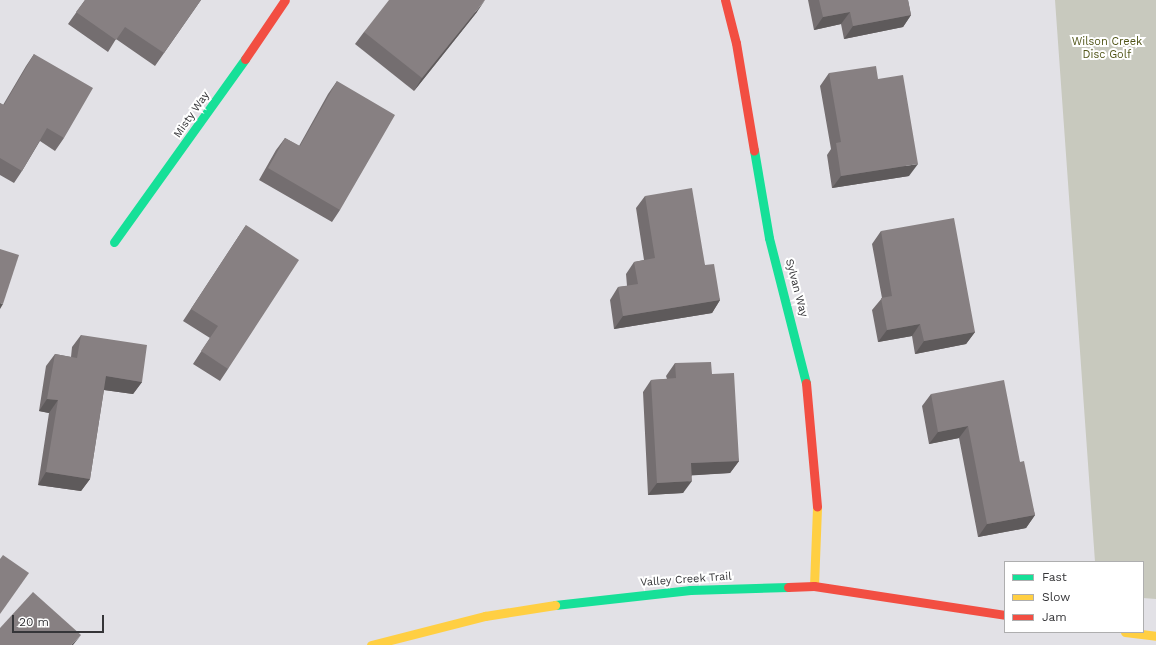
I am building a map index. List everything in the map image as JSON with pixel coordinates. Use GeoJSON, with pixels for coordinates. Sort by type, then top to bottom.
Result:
{"type":"FeatureCollection","features":[{"type":"Feature","properties":{"kind":"street","name":"Misty Way"},"geometry":{"type":"LineString","coordinates":[[114,242],[188,143],[285,0]]}},
{"type":"Feature","properties":{"kind":"street","name":"Sylvan Way"},"geometry":{"type":"LineString","coordinates":[[725,0],[736,43],[769,238],[806,378],[817,509],[814,586]]}},
{"type":"Feature","properties":{"kind":"street","name":"Valley Creek Trail"},"geometry":{"type":"LineString","coordinates":[[371,645],[485,616],[590,600],[690,590],[814,586],[1004,615]]}},
{"type":"Feature","properties":{"kind":"street"},"geometry":{"type":"LineString","coordinates":[[1133,633],[1156,636]]}},
{"type":"Feature","properties":{"kind":"green space","name":"Wilson Creek Disc Golf"},"geometry":{"type":"Polygon","coordinates":[[[1055,0],[1156,0],[1156,599],[1144,598],[1144,561],[1095,561],[1055,0]]]}},
{"type":"Feature","properties":{"kind":"building"},"geometry":{"type":"Polygon","coordinates":[[[85,0],[201,0],[164,53],[125,27],[116,40],[76,12],[85,0]]]}},
{"type":"Feature","properties":{"kind":"building"},"geometry":{"type":"Polygon","coordinates":[[[389,0],[485,0],[422,78],[364,32],[389,0]]]}},
{"type":"Feature","properties":{"kind":"building"},"geometry":{"type":"Polygon","coordinates":[[[819,0],[908,0],[911,15],[853,26],[850,12],[823,17],[819,0]]]}},
{"type":"Feature","properties":{"kind":"building"},"geometry":{"type":"Polygon","coordinates":[[[34,54],[93,88],[64,138],[47,128],[22,171],[0,158],[0,103],[4,105],[34,54]]]}},
{"type":"Feature","properties":{"kind":"building"},"geometry":{"type":"Polygon","coordinates":[[[876,66],[878,79],[903,75],[918,164],[841,176],[836,143],[841,142],[829,73],[876,66]]]}},
{"type":"Feature","properties":{"kind":"building"},"geometry":{"type":"Polygon","coordinates":[[[337,81],[395,115],[340,210],[268,168],[285,138],[300,146],[337,81]]]}},
{"type":"Feature","properties":{"kind":"building"},"geometry":{"type":"Polygon","coordinates":[[[692,188],[705,265],[714,264],[720,300],[623,316],[618,287],[638,284],[634,262],[655,258],[645,196],[692,188]]]}},
{"type":"Feature","properties":{"kind":"building"},"geometry":{"type":"Polygon","coordinates":[[[954,218],[975,332],[924,341],[920,324],[887,330],[881,298],[892,296],[881,231],[954,218]]]}},
{"type":"Feature","properties":{"kind":"building"},"geometry":{"type":"Polygon","coordinates":[[[246,225],[299,260],[228,369],[201,351],[218,326],[191,309],[246,225]]]}},
{"type":"Feature","properties":{"kind":"building"},"geometry":{"type":"Polygon","coordinates":[[[0,249],[19,255],[3,304],[0,303],[0,249]]]}},
{"type":"Feature","properties":{"kind":"building"},"geometry":{"type":"Polygon","coordinates":[[[81,335],[147,345],[142,382],[106,376],[90,479],[46,472],[58,400],[47,399],[55,354],[77,358],[81,335]]]}},
{"type":"Feature","properties":{"kind":"building"},"geometry":{"type":"Polygon","coordinates":[[[711,362],[712,374],[734,373],[739,461],[691,463],[692,481],[657,483],[651,380],[676,378],[675,363],[711,362]]]}},
{"type":"Feature","properties":{"kind":"building"},"geometry":{"type":"Polygon","coordinates":[[[1004,380],[1020,462],[1024,461],[1035,515],[987,524],[968,426],[938,432],[931,394],[1004,380]]]}},
{"type":"Feature","properties":{"kind":"building"},"geometry":{"type":"Polygon","coordinates":[[[3,555],[29,573],[0,614],[0,559],[3,555]]]}},
{"type":"Feature","properties":{"kind":"building"},"geometry":{"type":"Polygon","coordinates":[[[33,592],[81,635],[71,645],[0,645],[0,628],[33,592]]]}},
{"type":"Feature","properties":{"kind":"traffic: fast"},"geometry":{"type":"LineString","coordinates":[[114,242],[245,59]]}},
{"type":"Feature","properties":{"kind":"traffic: fast"},"geometry":{"type":"LineString","coordinates":[[754,150],[769,238],[806,383]]}},
{"type":"Feature","properties":{"kind":"traffic: fast"},"geometry":{"type":"LineString","coordinates":[[555,605],[690,590],[788,587]]}},
{"type":"Feature","properties":{"kind":"traffic: slow"},"geometry":{"type":"LineString","coordinates":[[814,586],[817,507]]}},
{"type":"Feature","properties":{"kind":"traffic: slow"},"geometry":{"type":"LineString","coordinates":[[371,645],[485,616],[555,605]]}},
{"type":"Feature","properties":{"kind":"traffic: slow"},"geometry":{"type":"LineString","coordinates":[[1133,633],[1156,636]]}},
{"type":"Feature","properties":{"kind":"traffic: jam"},"geometry":{"type":"LineString","coordinates":[[245,59],[285,0]]}},
{"type":"Feature","properties":{"kind":"traffic: jam"},"geometry":{"type":"LineString","coordinates":[[725,0],[736,43],[754,150]]}},
{"type":"Feature","properties":{"kind":"traffic: jam"},"geometry":{"type":"LineString","coordinates":[[806,383],[817,507]]}},
{"type":"Feature","properties":{"kind":"traffic: jam"},"geometry":{"type":"LineString","coordinates":[[788,587],[814,586],[1004,615]]}}]}
